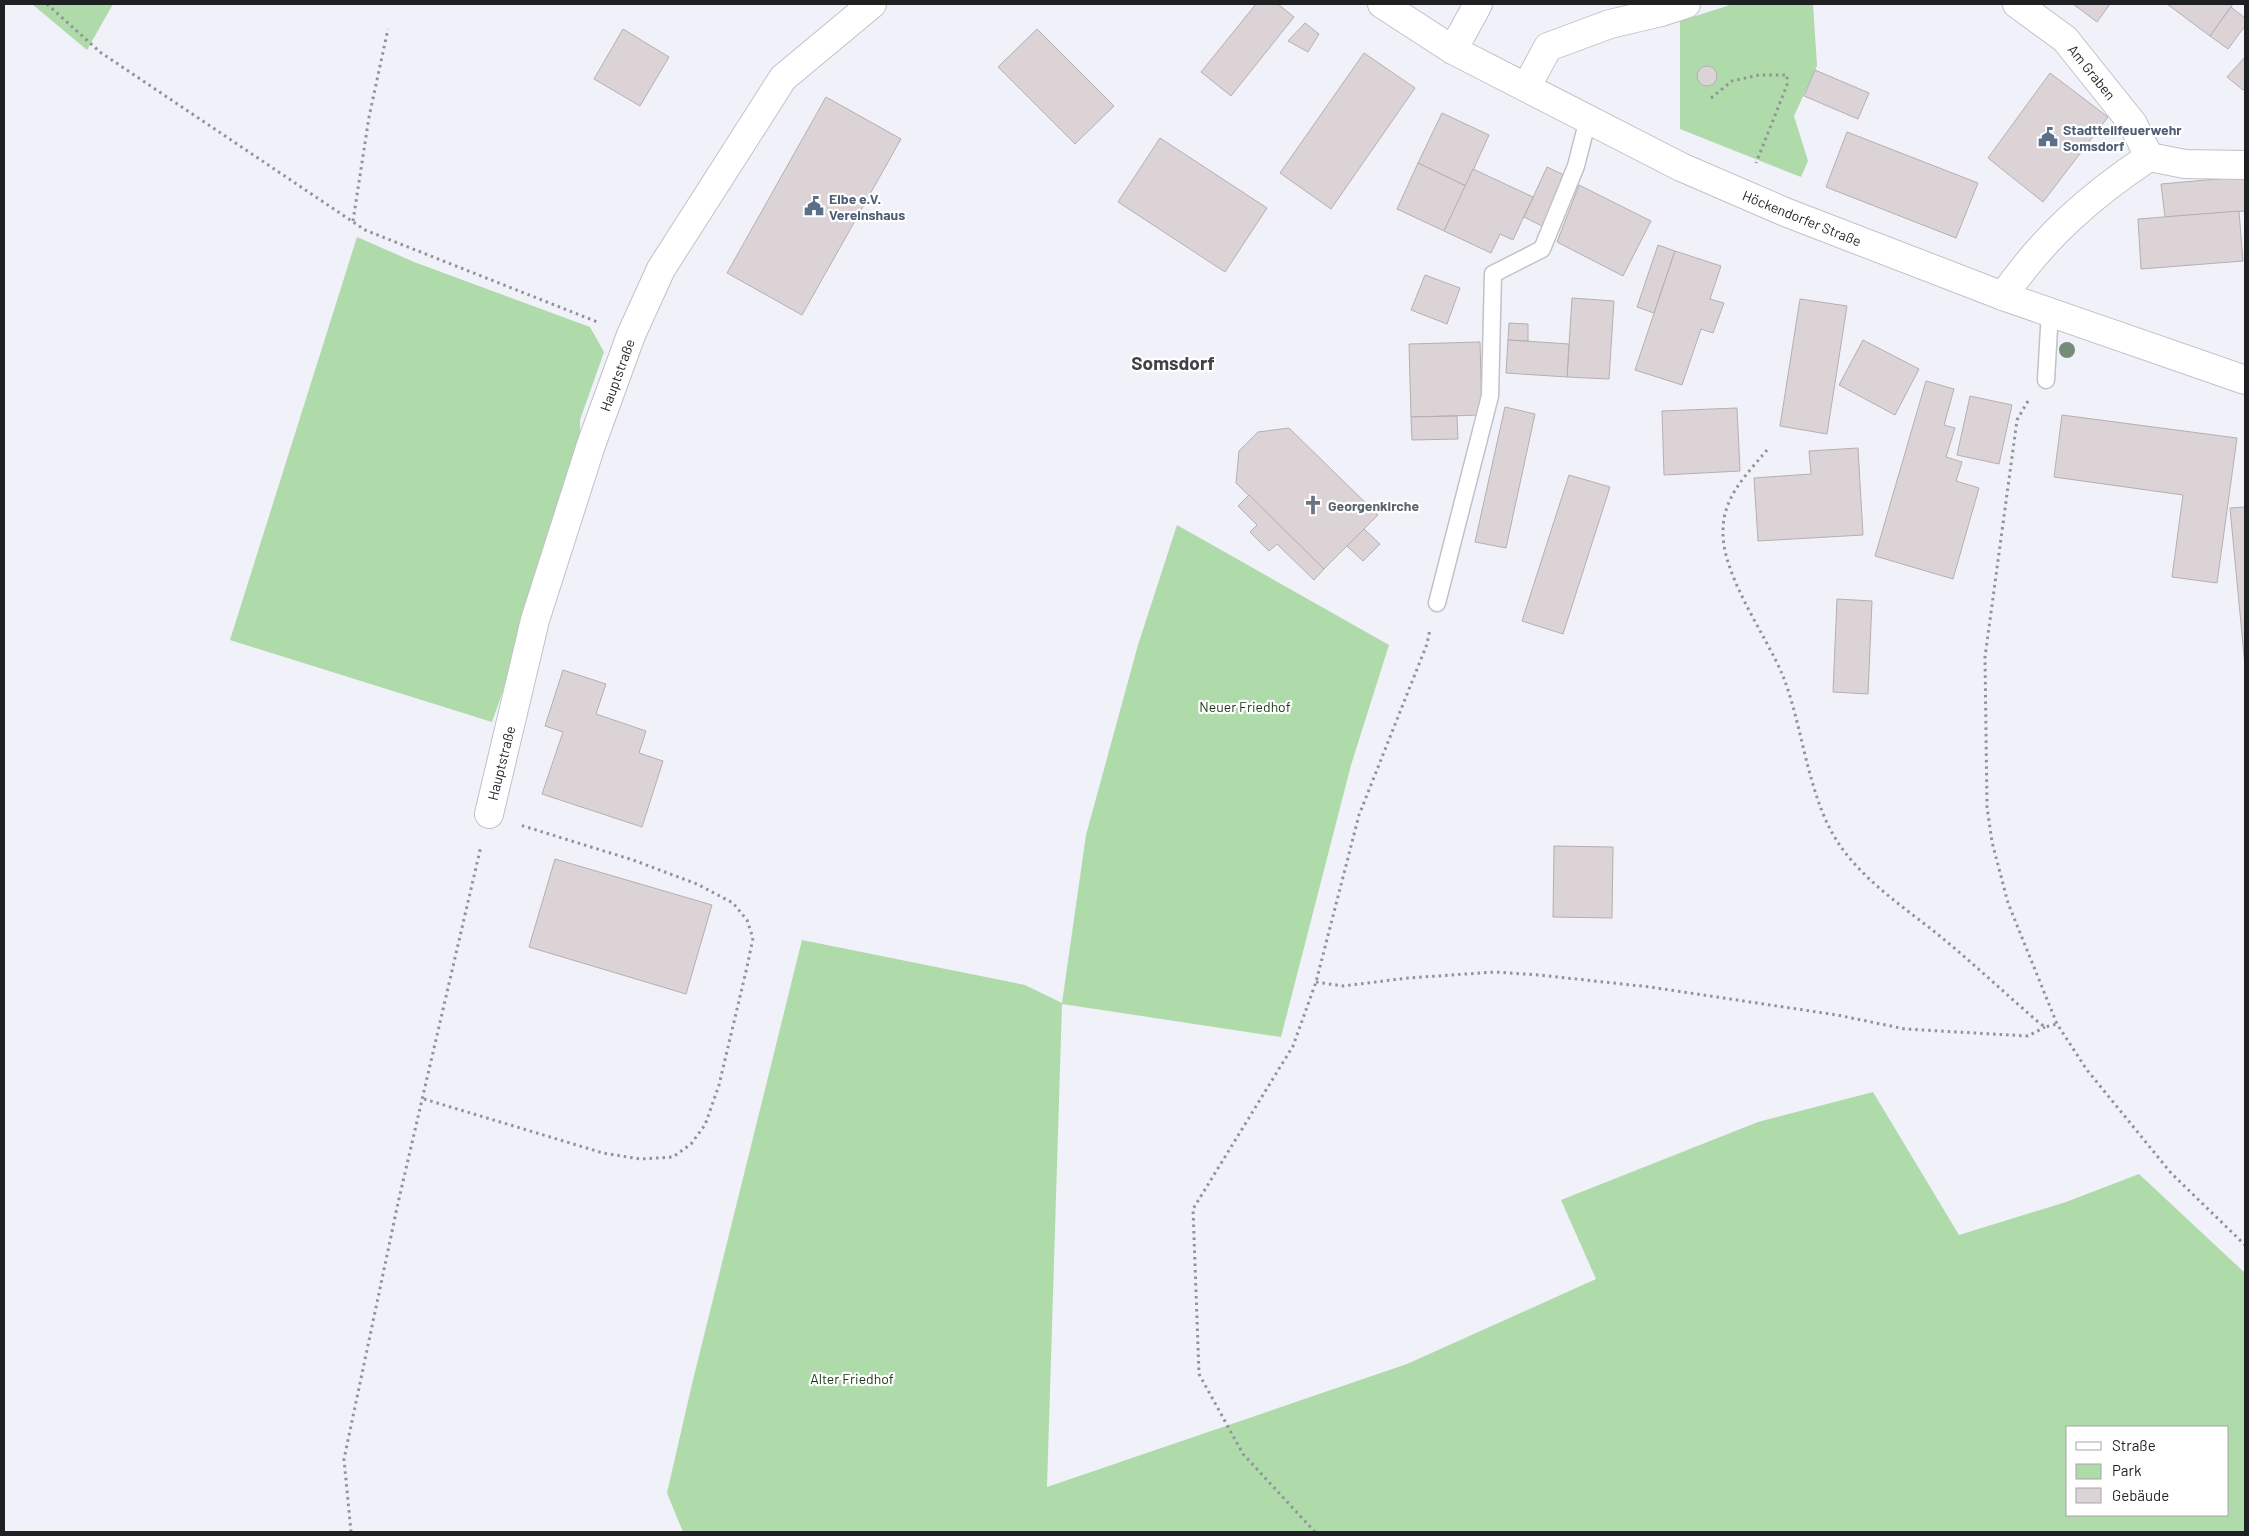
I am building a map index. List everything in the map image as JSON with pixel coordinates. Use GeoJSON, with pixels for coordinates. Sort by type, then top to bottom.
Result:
{"type":"FeatureCollection","features":[{"type":"Feature","properties":{"kind":"street","name":"Hauptstraße"},"geometry":{"type":"LineString","coordinates":[[489,814],[536,620],[591,445],[631,335],[661,269],[783,78],[872,4]]}},
{"type":"Feature","properties":{"kind":"street","name":"Höckendorfer Straße"},"geometry":{"type":"LineString","coordinates":[[1382,4],[1452,50],[1527,86],[1681,167],[1785,212],[2003,296],[2245,380]]}},
{"type":"Feature","properties":{"kind":"street"},"geometry":{"type":"LineString","coordinates":[[1452,50],[1478,4]]}},
{"type":"Feature","properties":{"kind":"street"},"geometry":{"type":"LineString","coordinates":[[1527,86],[1548,48],[1610,24],[1660,8],[1686,4]]}},
{"type":"Feature","properties":{"kind":"street","name":"Am Graben"},"geometry":{"type":"LineString","coordinates":[[2017,4],[2065,39],[2133,124],[2149,157]]}},
{"type":"Feature","properties":{"kind":"street"},"geometry":{"type":"LineString","coordinates":[[2003,296],[2022,268],[2064,222],[2106,186],[2149,157],[2185,164],[2245,165]]}},
{"type":"Feature","properties":{"kind":"lane"},"geometry":{"type":"LineString","coordinates":[[1437,603],[1490,396],[1493,274],[1542,248],[1576,166],[1588,118]]}},
{"type":"Feature","properties":{"kind":"lane"},"geometry":{"type":"LineString","coordinates":[[2046,380],[2050,312]]}},
{"type":"Feature","properties":{"kind":"path"},"geometry":{"type":"LineString","coordinates":[[47,4],[100,52],[353,221],[374,233],[631,335]]}},
{"type":"Feature","properties":{"kind":"path"},"geometry":{"type":"LineString","coordinates":[[353,221],[369,116],[388,29]]}},
{"type":"Feature","properties":{"kind":"path"},"geometry":{"type":"LineString","coordinates":[[1711,98],[1732,81],[1759,74],[1787,75],[1787,85],[1755,166],[1746,162]]}},
{"type":"Feature","properties":{"kind":"path"},"geometry":{"type":"LineString","coordinates":[[2046,380],[2028,401],[2017,420],[1985,657],[1987,806],[1992,842],[2008,903],[2057,1024],[2087,1070],[2172,1173],[2245,1245]]}},
{"type":"Feature","properties":{"kind":"path"},"geometry":{"type":"LineString","coordinates":[[1767,450],[1740,482],[1727,503],[1722,531],[1729,567],[1783,678],[1811,777],[1829,825],[1843,850],[1872,881],[1947,942],[2045,1027]]}},
{"type":"Feature","properties":{"kind":"path"},"geometry":{"type":"LineString","coordinates":[[1315,1532],[1243,1454],[1199,1374],[1193,1209],[1293,1046],[1316,982],[1359,815],[1426,644],[1437,603]]}},
{"type":"Feature","properties":{"kind":"path"},"geometry":{"type":"LineString","coordinates":[[351,1532],[344,1459],[398,1203],[424,1099],[489,814],[633,860],[719,894],[733,903],[747,920],[753,938],[719,1085],[705,1125],[691,1144],[673,1157],[640,1159],[603,1153],[424,1099]]}},
{"type":"Feature","properties":{"kind":"path"},"geometry":{"type":"LineString","coordinates":[[1316,982],[1342,986],[1408,978],[1485,973],[1530,974],[1659,988],[1837,1015],[1905,1030],[2028,1036],[2045,1027],[2057,1024]]}},
{"type":"Feature","properties":{"kind":"green space"},"geometry":{"type":"Polygon","coordinates":[[[32,4],[113,4],[87,50],[32,4]]]}},
{"type":"Feature","properties":{"kind":"green space"},"geometry":{"type":"Polygon","coordinates":[[[1733,4],[1813,4],[1817,66],[1794,116],[1808,161],[1801,177],[1680,129],[1680,21],[1733,4]]]}},
{"type":"Feature","properties":{"kind":"green space"},"geometry":{"type":"Polygon","coordinates":[[[357,237],[414,262],[590,327],[604,352],[580,420],[580,471],[492,722],[230,640],[357,237]]]}},
{"type":"Feature","properties":{"kind":"green space"},"geometry":{"type":"Polygon","coordinates":[[[1177,525],[1389,645],[1351,765],[1281,1037],[1062,1004],[1047,1487],[1407,1364],[1596,1279],[1561,1200],[1758,1122],[1873,1092],[1959,1235],[2066,1202],[2139,1174],[2245,1273],[2245,1532],[683,1532],[667,1493],[692,1384],[802,940],[1025,985],[1062,1003],[1086,835],[1138,645],[1177,525]]]}},
{"type":"Feature","properties":{"kind":"building"},"geometry":{"type":"Polygon","coordinates":[[[1256,4],[1278,4],[1294,17],[1231,96],[1201,72],[1256,4]]]}},
{"type":"Feature","properties":{"kind":"building"},"geometry":{"type":"Polygon","coordinates":[[[2073,4],[2110,4],[2097,22],[2073,4]]]}},
{"type":"Feature","properties":{"kind":"building"},"geometry":{"type":"Polygon","coordinates":[[[2167,4],[2233,4],[2210,36],[2167,4]]]}},
{"type":"Feature","properties":{"kind":"building"},"geometry":{"type":"Polygon","coordinates":[[[2231,7],[2245,18],[2245,26],[2228,49],[2210,36],[2231,7]]]}},
{"type":"Feature","properties":{"kind":"building"},"geometry":{"type":"Polygon","coordinates":[[[1305,23],[1319,34],[1308,52],[1288,41],[1305,23]]]}},
{"type":"Feature","properties":{"kind":"building"},"geometry":{"type":"Polygon","coordinates":[[[623,29],[669,57],[640,106],[594,79],[623,29]]]}},
{"type":"Feature","properties":{"kind":"building"},"geometry":{"type":"Polygon","coordinates":[[[1037,29],[1114,106],[1075,144],[998,67],[1037,29]]]}},
{"type":"Feature","properties":{"kind":"building"},"geometry":{"type":"Polygon","coordinates":[[[1364,53],[1415,88],[1331,209],[1280,173],[1364,53]]]}},
{"type":"Feature","properties":{"kind":"building"},"geometry":{"type":"Polygon","coordinates":[[[2245,57],[2245,88],[2243,90],[2227,77],[2245,57]]]}},
{"type":"Feature","properties":{"kind":"building"},"geometry":{"type":"Polygon","coordinates":[[[1703,66],[1711,66],[1717,72],[1717,80],[1711,86],[1703,86],[1697,80],[1697,72],[1703,66]]]}},
{"type":"Feature","properties":{"kind":"building"},"geometry":{"type":"Polygon","coordinates":[[[1815,70],[1869,93],[1858,119],[1804,96],[1815,70]]]}},
{"type":"Feature","properties":{"kind":"building","name":"Stadtteilfeuerwehr Somsdorf"},"geometry":{"type":"Polygon","coordinates":[[[2050,73],[2108,117],[2043,202],[1988,158],[2050,73]]]}},
{"type":"Feature","properties":{"kind":"building"},"geometry":{"type":"Polygon","coordinates":[[[826,97],[901,139],[802,315],[727,273],[826,97]]]}},
{"type":"Feature","properties":{"kind":"building"},"geometry":{"type":"Polygon","coordinates":[[[1442,113],[1489,135],[1466,186],[1418,163],[1442,113]]]}},
{"type":"Feature","properties":{"kind":"building"},"geometry":{"type":"Polygon","coordinates":[[[1847,132],[1978,183],[1956,238],[1826,187],[1847,132]]]}},
{"type":"Feature","properties":{"kind":"building"},"geometry":{"type":"Polygon","coordinates":[[[1160,138],[1267,208],[1225,272],[1118,202],[1160,138]]]}},
{"type":"Feature","properties":{"kind":"building"},"geometry":{"type":"Polygon","coordinates":[[[1418,163],[1466,186],[1444,231],[1397,209],[1418,163]]]}},
{"type":"Feature","properties":{"kind":"building"},"geometry":{"type":"Polygon","coordinates":[[[1547,167],[1566,176],[1542,226],[1524,217],[1547,167]]]}},
{"type":"Feature","properties":{"kind":"building"},"geometry":{"type":"Polygon","coordinates":[[[1473,169],[1533,197],[1513,240],[1500,234],[1491,253],[1444,231],[1473,169]]]}},
{"type":"Feature","properties":{"kind":"building"},"geometry":{"type":"Polygon","coordinates":[[[2229,178],[2245,180],[2245,211],[2165,217],[2161,184],[2229,178]]]}},
{"type":"Feature","properties":{"kind":"building"},"geometry":{"type":"Polygon","coordinates":[[[1579,185],[1651,221],[1623,276],[1557,242],[1579,185]]]}},
{"type":"Feature","properties":{"kind":"building"},"geometry":{"type":"Polygon","coordinates":[[[2239,211],[2243,261],[2141,269],[2138,219],[2239,211]]]}},
{"type":"Feature","properties":{"kind":"building"},"geometry":{"type":"Polygon","coordinates":[[[1658,245],[1675,251],[1654,313],[1637,307],[1658,245]]]}},
{"type":"Feature","properties":{"kind":"building"},"geometry":{"type":"Polygon","coordinates":[[[1675,251],[1721,266],[1710,299],[1724,303],[1713,333],[1701,329],[1682,385],[1635,370],[1675,251]]]}},
{"type":"Feature","properties":{"kind":"building"},"geometry":{"type":"Polygon","coordinates":[[[1425,275],[1460,288],[1447,324],[1411,310],[1425,275]]]}},
{"type":"Feature","properties":{"kind":"building"},"geometry":{"type":"Polygon","coordinates":[[[1572,298],[1614,301],[1609,379],[1567,377],[1572,298]]]}},
{"type":"Feature","properties":{"kind":"building"},"geometry":{"type":"Polygon","coordinates":[[[1800,299],[1847,306],[1827,434],[1780,426],[1800,299]]]}},
{"type":"Feature","properties":{"kind":"building"},"geometry":{"type":"Polygon","coordinates":[[[1509,323],[1528,324],[1528,341],[1508,340],[1509,323]]]}},
{"type":"Feature","properties":{"kind":"building"},"geometry":{"type":"Polygon","coordinates":[[[1508,340],[1569,344],[1567,377],[1506,373],[1508,340]]]}},
{"type":"Feature","properties":{"kind":"building"},"geometry":{"type":"Polygon","coordinates":[[[1863,340],[1919,369],[1895,415],[1839,385],[1863,340]]]}},
{"type":"Feature","properties":{"kind":"building"},"geometry":{"type":"Polygon","coordinates":[[[1480,342],[1482,415],[1411,417],[1409,344],[1480,342]]]}},
{"type":"Feature","properties":{"kind":"building"},"geometry":{"type":"Polygon","coordinates":[[[1926,381],[1954,389],[1944,425],[1955,428],[1946,457],[1962,462],[1956,481],[1979,488],[1953,579],[1875,556],[1926,381]]]}},
{"type":"Feature","properties":{"kind":"building"},"geometry":{"type":"Polygon","coordinates":[[[1970,396],[2012,405],[1999,464],[1957,455],[1970,396]]]}},
{"type":"Feature","properties":{"kind":"building"},"geometry":{"type":"Polygon","coordinates":[[[1505,407],[1535,414],[1506,548],[1475,542],[1505,407]]]}},
{"type":"Feature","properties":{"kind":"building"},"geometry":{"type":"Polygon","coordinates":[[[1737,408],[1740,471],[1664,475],[1662,411],[1737,408]]]}},
{"type":"Feature","properties":{"kind":"building"},"geometry":{"type":"Polygon","coordinates":[[[2062,415],[2237,438],[2217,583],[2172,577],[2183,495],[2054,477],[2062,415]]]}},
{"type":"Feature","properties":{"kind":"building"},"geometry":{"type":"Polygon","coordinates":[[[1457,416],[1458,439],[1412,440],[1411,417],[1457,416]]]}},
{"type":"Feature","properties":{"kind":"building","name":"Georgenkirche"},"geometry":{"type":"Polygon","coordinates":[[[1289,428],[1378,515],[1324,569],[1236,483],[1239,451],[1258,432],[1289,428]]]}},
{"type":"Feature","properties":{"kind":"building"},"geometry":{"type":"Polygon","coordinates":[[[1858,448],[1863,535],[1758,541],[1754,478],[1811,474],[1809,451],[1858,448]]]}},
{"type":"Feature","properties":{"kind":"building"},"geometry":{"type":"Polygon","coordinates":[[[1569,475],[1610,487],[1563,634],[1522,621],[1569,475]]]}},
{"type":"Feature","properties":{"kind":"building"},"geometry":{"type":"Polygon","coordinates":[[[1249,495],[1324,569],[1314,580],[1277,544],[1269,551],[1250,532],[1257,525],[1238,506],[1249,495]]]}},
{"type":"Feature","properties":{"kind":"building"},"geometry":{"type":"Polygon","coordinates":[[[2245,507],[2245,666],[2230,508],[2245,507]]]}},
{"type":"Feature","properties":{"kind":"building"},"geometry":{"type":"Polygon","coordinates":[[[1364,529],[1380,544],[1363,561],[1347,546],[1364,529]]]}},
{"type":"Feature","properties":{"kind":"building"},"geometry":{"type":"Polygon","coordinates":[[[1837,599],[1872,601],[1868,694],[1833,692],[1837,599]]]}},
{"type":"Feature","properties":{"kind":"building"},"geometry":{"type":"Polygon","coordinates":[[[563,670],[606,684],[596,714],[646,731],[639,753],[663,761],[642,827],[542,794],[563,732],[545,726],[563,670]]]}},
{"type":"Feature","properties":{"kind":"building"},"geometry":{"type":"Polygon","coordinates":[[[1554,846],[1613,847],[1612,918],[1553,917],[1554,846]]]}},
{"type":"Feature","properties":{"kind":"building"},"geometry":{"type":"Polygon","coordinates":[[[555,859],[712,905],[686,994],[529,947],[555,859]]]}},
{"type":"Feature","properties":{"kind":"place","name":"Stadtteilfeuerwehr Somsdorf"},"geometry":{"type":"Point","coordinates":[2048,137]}},
{"type":"Feature","properties":{"kind":"place","name":"Eibe e.V. Vereinshaus"},"geometry":{"type":"Point","coordinates":[814,206]}},
{"type":"Feature","properties":{"kind":"place","name":"Georgenkirche"},"geometry":{"type":"Point","coordinates":[1313,505]}},
{"type":"Feature","properties":{"kind":"district","name":"Somsdorf"},"geometry":{"type":"Point","coordinates":[1173,362]}},
{"type":"Feature","properties":{"kind":"park label","name":"Neuer Friedhof"},"geometry":{"type":"Point","coordinates":[1245,706]}},
{"type":"Feature","properties":{"kind":"park label","name":"Alter Friedhof"},"geometry":{"type":"Point","coordinates":[852,1378]}}]}
